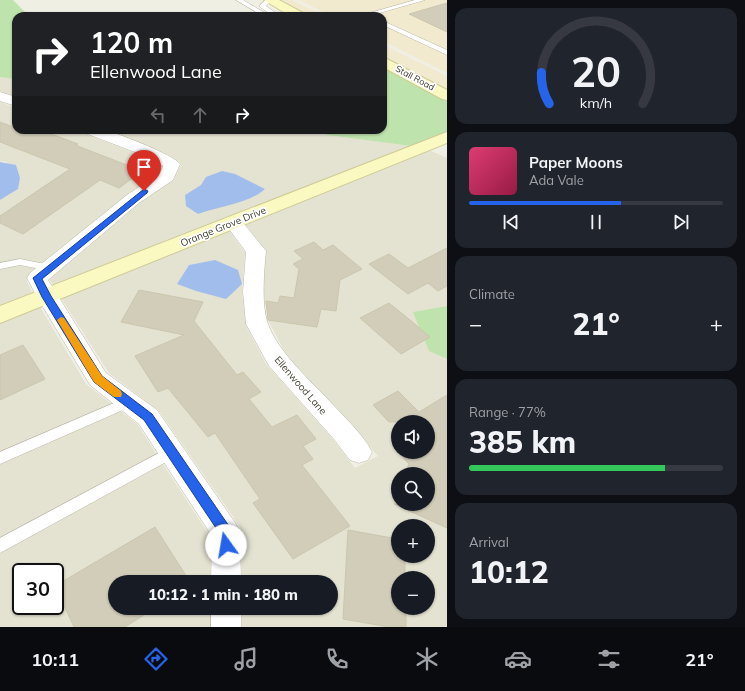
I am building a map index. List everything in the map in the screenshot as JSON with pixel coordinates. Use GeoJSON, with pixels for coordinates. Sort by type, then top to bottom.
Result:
{"type":"FeatureCollection","features":[{"type":"Feature","properties":{"kind":"street"},"geometry":{"type":"LineString","coordinates":[[270,0],[292,12]]}},
{"type":"Feature","properties":{"kind":"street","name":"Stall Road"},"geometry":{"type":"LineString","coordinates":[[387,63],[447,96]]}},
{"type":"Feature","properties":{"kind":"street"},"geometry":{"type":"LineString","coordinates":[[0,96],[12,100]]}},
{"type":"Feature","properties":{"kind":"street"},"geometry":{"type":"LineString","coordinates":[[101,134],[159,156],[172,164],[167,176],[132,199],[37,278],[47,297],[98,379],[148,417],[226,533],[226,575]]}},
{"type":"Feature","properties":{"kind":"street","name":"Orange Grove Drive"},"geometry":{"type":"LineString","coordinates":[[0,315],[447,137]]}},
{"type":"Feature","properties":{"kind":"street","name":"Ellenwood Lane"},"geometry":{"type":"LineString","coordinates":[[233,222],[256,251],[253,292],[258,324],[277,360],[342,431],[359,452]]}},
{"type":"Feature","properties":{"kind":"street"},"geometry":{"type":"LineString","coordinates":[[226,615],[226,627]]}},
{"type":"Feature","properties":{"kind":"lane"},"geometry":{"type":"LineString","coordinates":[[239,0],[260,12]]}},
{"type":"Feature","properties":{"kind":"lane"},"geometry":{"type":"LineString","coordinates":[[270,0],[262,6],[271,12]]}},
{"type":"Feature","properties":{"kind":"lane"},"geometry":{"type":"LineString","coordinates":[[379,12],[422,0]]}},
{"type":"Feature","properties":{"kind":"lane"},"geometry":{"type":"LineString","coordinates":[[387,25],[447,53]]}},
{"type":"Feature","properties":{"kind":"lane"},"geometry":{"type":"LineString","coordinates":[[0,266],[20,262],[50,268]]}},
{"type":"Feature","properties":{"kind":"lane"},"geometry":{"type":"LineString","coordinates":[[0,458],[128,402]]}},
{"type":"Feature","properties":{"kind":"lane"},"geometry":{"type":"LineString","coordinates":[[0,546],[172,452]]}},
{"type":"Feature","properties":{"kind":"shaded area"},"geometry":{"type":"Polygon","coordinates":[[[277,0],[292,0],[317,12],[300,12],[277,0]]]}},
{"type":"Feature","properties":{"kind":"shaded area"},"geometry":{"type":"Polygon","coordinates":[[[299,0],[447,0],[447,73],[387,43],[387,12],[323,12],[299,0]]]}},
{"type":"Feature","properties":{"kind":"shaded area"},"geometry":{"type":"Polygon","coordinates":[[[387,47],[447,76],[447,91],[387,59],[387,47]]]}},
{"type":"Feature","properties":{"kind":"shaded area"},"geometry":{"type":"Polygon","coordinates":[[[0,77],[12,78],[12,96],[0,91],[0,77]]]}},
{"type":"Feature","properties":{"kind":"shaded area"},"geometry":{"type":"Polygon","coordinates":[[[0,102],[12,106],[12,134],[85,134],[152,160],[163,166],[159,174],[29,275],[27,282],[33,295],[0,308],[0,200],[18,189],[7,162],[0,161],[0,102]]]}},
{"type":"Feature","properties":{"kind":"shaded area"},"geometry":{"type":"Polygon","coordinates":[[[115,134],[325,134],[411,146],[54,287],[49,278],[140,202],[174,178],[181,165],[179,161],[165,153],[115,134]],[[249,182],[201,185],[185,195],[198,214],[265,189],[249,182]]]}},
{"type":"Feature","properties":{"kind":"shaded area"},"geometry":{"type":"Polygon","coordinates":[[[429,150],[447,158],[447,306],[414,312],[429,351],[447,359],[447,627],[242,627],[242,615],[338,615],[338,575],[242,575],[241,531],[239,525],[159,411],[109,373],[61,298],[229,230],[245,253],[242,292],[246,326],[266,364],[331,437],[355,468],[378,456],[287,356],[269,322],[263,291],[266,251],[245,224],[429,150]],[[215,260],[189,265],[177,284],[196,291],[226,298],[215,260]]]}},
{"type":"Feature","properties":{"kind":"shaded area"},"geometry":{"type":"Polygon","coordinates":[[[40,307],[86,384],[137,424],[211,538],[210,575],[108,575],[108,615],[210,615],[210,627],[0,627],[0,323],[40,307]]]}},
{"type":"Feature","properties":{"kind":"green space"},"geometry":{"type":"Polygon","coordinates":[[[0,0],[13,0],[25,12],[12,12],[12,78],[0,77],[0,0]]]}},
{"type":"Feature","properties":{"kind":"green space"},"geometry":{"type":"Polygon","coordinates":[[[387,68],[447,101],[447,132],[411,146],[325,134],[387,134],[387,68]]]}},
{"type":"Feature","properties":{"kind":"green space"},"geometry":{"type":"Polygon","coordinates":[[[447,306],[447,359],[429,351],[413,312],[447,306]]]}},
{"type":"Feature","properties":{"kind":"water"},"geometry":{"type":"Polygon","coordinates":[[[0,162],[16,165],[20,178],[18,189],[0,200],[0,162]]]}},
{"type":"Feature","properties":{"kind":"water"},"geometry":{"type":"Polygon","coordinates":[[[222,171],[235,174],[265,189],[251,198],[198,214],[186,206],[185,195],[201,185],[206,177],[222,171]]]}},
{"type":"Feature","properties":{"kind":"water"},"geometry":{"type":"Polygon","coordinates":[[[215,260],[238,270],[242,284],[226,299],[177,284],[189,265],[215,260]]]}},
{"type":"Feature","properties":{"kind":"building"},"geometry":{"type":"Polygon","coordinates":[[[447,3],[447,32],[409,14],[447,3]]]}},
{"type":"Feature","properties":{"kind":"building"},"geometry":{"type":"Polygon","coordinates":[[[0,122],[12,126],[12,134],[52,134],[78,144],[75,145],[142,171],[119,188],[100,180],[23,234],[0,223],[0,216],[70,169],[0,142],[0,122]]]}},
{"type":"Feature","properties":{"kind":"building"},"geometry":{"type":"Polygon","coordinates":[[[314,242],[323,250],[333,245],[362,269],[340,280],[336,311],[321,309],[317,327],[268,320],[266,301],[278,303],[280,296],[294,298],[299,269],[293,264],[303,259],[294,251],[314,242]]]}},
{"type":"Feature","properties":{"kind":"building"},"geometry":{"type":"Polygon","coordinates":[[[447,248],[447,286],[438,291],[428,283],[408,294],[369,264],[389,254],[408,268],[447,248]]]}},
{"type":"Feature","properties":{"kind":"building"},"geometry":{"type":"Polygon","coordinates":[[[139,290],[203,302],[194,321],[237,375],[243,372],[261,392],[249,399],[272,427],[297,415],[316,439],[303,446],[313,459],[302,465],[350,526],[293,559],[253,503],[260,499],[215,433],[208,437],[168,388],[158,392],[135,356],[184,335],[121,322],[139,290]]]}},
{"type":"Feature","properties":{"kind":"building"},"geometry":{"type":"Polygon","coordinates":[[[389,303],[430,337],[401,354],[360,318],[389,303]]]}},
{"type":"Feature","properties":{"kind":"building"},"geometry":{"type":"Polygon","coordinates":[[[23,345],[45,379],[0,400],[0,355],[23,345]]]}},
{"type":"Feature","properties":{"kind":"building"},"geometry":{"type":"Polygon","coordinates":[[[398,391],[419,412],[447,395],[447,528],[435,523],[435,519],[427,519],[409,511],[435,511],[435,467],[408,467],[409,464],[404,459],[435,459],[435,415],[391,415],[391,422],[389,422],[373,405],[398,391]]]}},
{"type":"Feature","properties":{"kind":"building"},"geometry":{"type":"Polygon","coordinates":[[[155,527],[186,575],[108,575],[108,615],[144,615],[125,627],[74,627],[64,605],[64,581],[155,527]]]}},
{"type":"Feature","properties":{"kind":"building"},"geometry":{"type":"Polygon","coordinates":[[[348,530],[391,538],[391,563],[405,563],[405,571],[391,571],[391,615],[406,615],[406,627],[389,627],[343,619],[348,530]]]}},
{"type":"Feature","properties":{"kind":"slow traffic"},"geometry":{"type":"LineString","coordinates":[[61,320],[98,379],[117,394]]}},
{"type":"Feature","properties":{"kind":"route"},"geometry":{"type":"LineString","coordinates":[[144,191],[132,199],[37,278],[47,297],[98,379],[148,417],[226,533],[226,545]]}}]}
